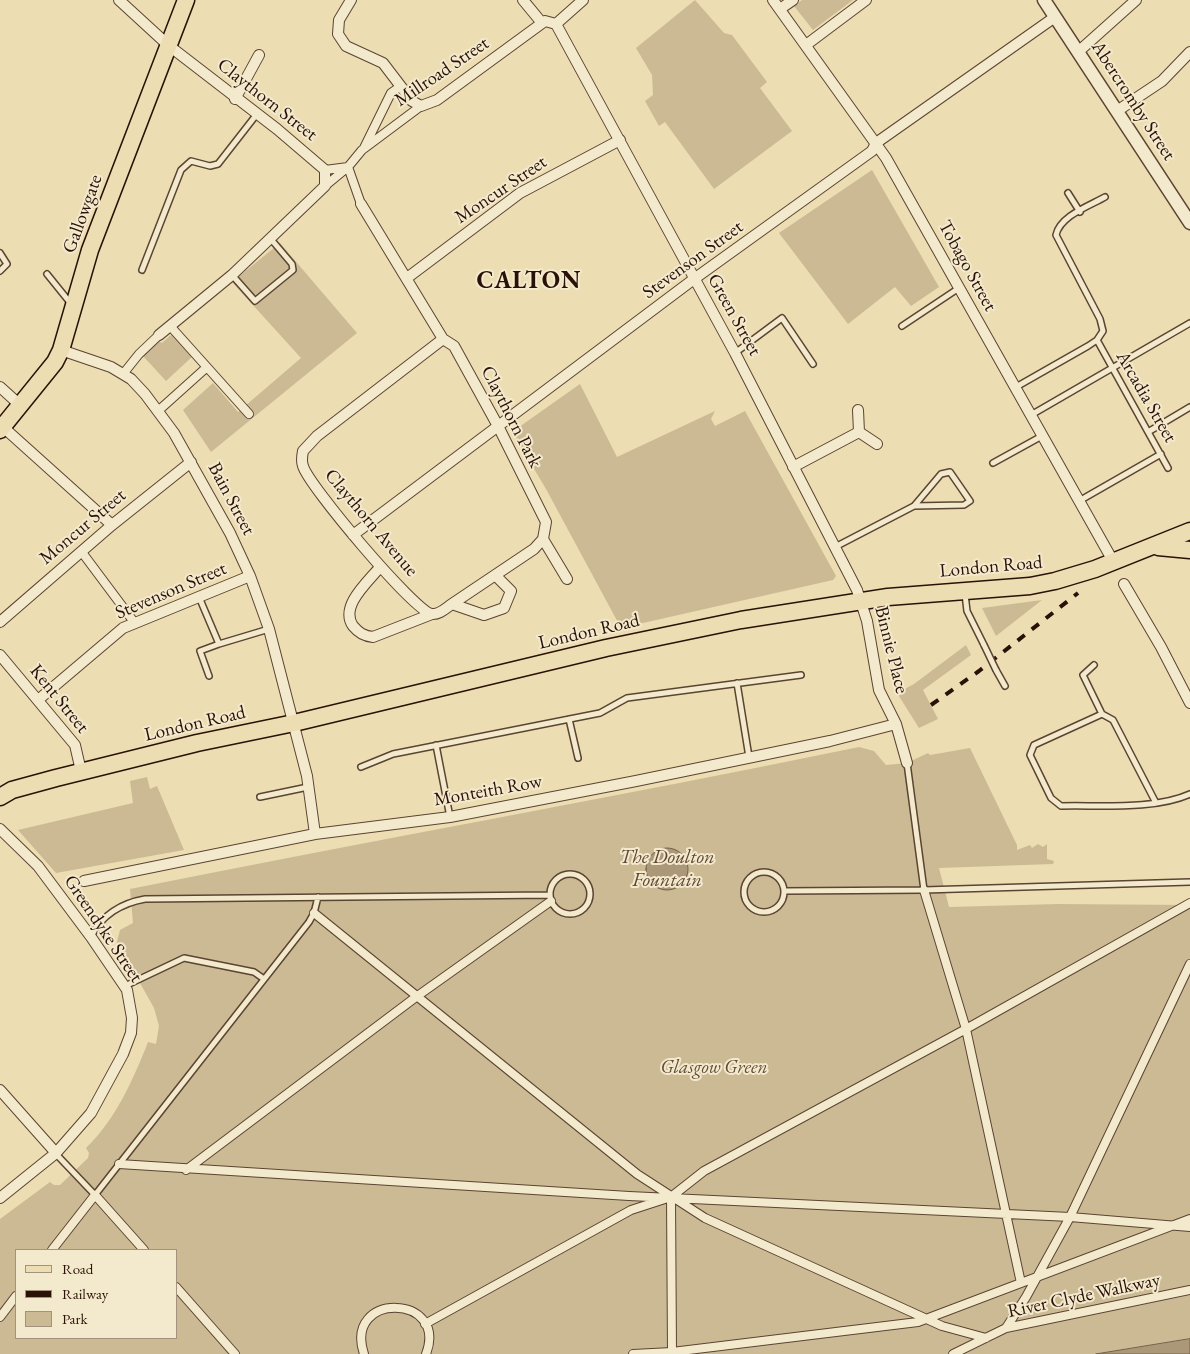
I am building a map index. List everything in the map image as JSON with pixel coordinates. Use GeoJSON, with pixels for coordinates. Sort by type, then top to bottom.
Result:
{"type":"FeatureCollection","features":[{"type":"Feature","properties":{"kind":"main road","name":"Gallowgate"},"geometry":{"type":"LineString","coordinates":[[2,428],[55,362],[61,350],[90,250],[186,0]]}},
{"type":"Feature","properties":{"kind":"main road","name":"London Road"},"geometry":{"type":"LineString","coordinates":[[0,797],[12,790],[81,771],[294,723],[606,648],[741,620],[861,601],[1042,584],[1079,574],[1190,531]]}},
{"type":"Feature","properties":{"kind":"main road"},"geometry":{"type":"LineString","coordinates":[[1150,547],[1190,550]]}},
{"type":"Feature","properties":{"kind":"street","name":"Claythorn Street"},"geometry":{"type":"LineString","coordinates":[[119,0],[168,45],[257,113],[325,170]]}},
{"type":"Feature","properties":{"kind":"street"},"geometry":{"type":"LineString","coordinates":[[352,0],[339,20],[338,34],[346,46],[383,63],[414,103],[421,106]]}},
{"type":"Feature","properties":{"kind":"street"},"geometry":{"type":"LineString","coordinates":[[523,0],[542,23],[548,20],[556,24],[583,0]]}},
{"type":"Feature","properties":{"kind":"street","name":"Tobago Street"},"geometry":{"type":"LineString","coordinates":[[773,0],[876,143],[1113,561]]}},
{"type":"Feature","properties":{"kind":"street"},"geometry":{"type":"LineString","coordinates":[[780,10],[793,0]]}},
{"type":"Feature","properties":{"kind":"street"},"geometry":{"type":"LineString","coordinates":[[806,45],[866,0]]}},
{"type":"Feature","properties":{"kind":"street","name":"Abercromby Street"},"geometry":{"type":"LineString","coordinates":[[1044,0],[1190,223]]}},
{"type":"Feature","properties":{"kind":"street"},"geometry":{"type":"LineString","coordinates":[[1078,52],[1136,0]]}},
{"type":"Feature","properties":{"kind":"street","name":"Stevenson Street"},"geometry":{"type":"LineString","coordinates":[[353,535],[694,279],[872,151],[876,143],[1055,17]]}},
{"type":"Feature","properties":{"kind":"street","name":"Millroad Street"},"geometry":{"type":"LineString","coordinates":[[160,335],[232,274],[325,186],[348,167],[362,150],[421,106],[437,100],[542,23]]}},
{"type":"Feature","properties":{"kind":"street","name":"Green Street"},"geometry":{"type":"LineString","coordinates":[[556,24],[736,353],[861,601]]}},
{"type":"Feature","properties":{"kind":"street"},"geometry":{"type":"LineString","coordinates":[[1117,112],[1162,81],[1190,52]]}},
{"type":"Feature","properties":{"kind":"street"},"geometry":{"type":"LineString","coordinates":[[235,98],[258,55]]}},
{"type":"Feature","properties":{"kind":"street"},"geometry":{"type":"LineString","coordinates":[[362,150],[391,93],[401,86]]}},
{"type":"Feature","properties":{"kind":"street","name":"Moncur Street"},"geometry":{"type":"LineString","coordinates":[[407,278],[520,193],[620,140]]}},
{"type":"Feature","properties":{"kind":"street"},"geometry":{"type":"LineString","coordinates":[[325,186],[325,170],[348,167],[361,204]]}},
{"type":"Feature","properties":{"kind":"street","name":"Claythorn Park"},"geometry":{"type":"LineString","coordinates":[[361,204],[443,339],[454,346],[498,426],[546,522],[543,539],[567,579]]}},
{"type":"Feature","properties":{"kind":"street"},"geometry":{"type":"LineString","coordinates":[[171,327],[249,414]]}},
{"type":"Feature","properties":{"kind":"street"},"geometry":{"type":"LineString","coordinates":[[123,374],[139,354],[160,335]]}},
{"type":"Feature","properties":{"kind":"street","name":"Claythorn Avenue"},"geometry":{"type":"LineString","coordinates":[[432,614],[421,608],[380,567],[353,535],[308,477],[303,467],[303,451],[317,436],[443,339]]}},
{"type":"Feature","properties":{"kind":"street","name":"Bain Street"},"geometry":{"type":"LineString","coordinates":[[61,350],[111,367],[136,384],[158,411],[191,462],[250,576],[269,629],[294,723],[308,787],[315,834]]}},
{"type":"Feature","properties":{"kind":"street"},"geometry":{"type":"LineString","coordinates":[[158,411],[207,367]]}},
{"type":"Feature","properties":{"kind":"street"},"geometry":{"type":"LineString","coordinates":[[0,387],[20,406]]}},
{"type":"Feature","properties":{"kind":"street"},"geometry":{"type":"LineString","coordinates":[[858,410],[859,432]]}},
{"type":"Feature","properties":{"kind":"street"},"geometry":{"type":"LineString","coordinates":[[2,428],[112,525]]}},
{"type":"Feature","properties":{"kind":"street"},"geometry":{"type":"LineString","coordinates":[[793,467],[859,432]]}},
{"type":"Feature","properties":{"kind":"street"},"geometry":{"type":"LineString","coordinates":[[859,432],[877,444]]}},
{"type":"Feature","properties":{"kind":"street","name":"Moncur Street"},"geometry":{"type":"LineString","coordinates":[[0,622],[112,525],[191,462]]}},
{"type":"Feature","properties":{"kind":"street"},"geometry":{"type":"LineString","coordinates":[[380,567],[352,601],[350,616],[357,630],[364,636],[373,637],[440,612],[534,549],[543,539]]}},
{"type":"Feature","properties":{"kind":"street"},"geometry":{"type":"LineString","coordinates":[[82,551],[134,622]]}},
{"type":"Feature","properties":{"kind":"street"},"geometry":{"type":"LineString","coordinates":[[452,604],[484,615],[504,608],[511,591],[495,575]]}},
{"type":"Feature","properties":{"kind":"street","name":"Stevenson Street"},"geometry":{"type":"LineString","coordinates":[[38,700],[113,635],[134,622],[250,576]]}},
{"type":"Feature","properties":{"kind":"street"},"geometry":{"type":"LineString","coordinates":[[1124,584],[1161,647],[1190,703]]}},
{"type":"Feature","properties":{"kind":"street","name":"Binnie Place"},"geometry":{"type":"LineString","coordinates":[[861,601],[879,690],[896,724],[907,763]]}},
{"type":"Feature","properties":{"kind":"street","name":"Kent Street"},"geometry":{"type":"LineString","coordinates":[[1,657],[75,746],[81,771]]}},
{"type":"Feature","properties":{"kind":"street","name":"Monteith Row"},"geometry":{"type":"LineString","coordinates":[[84,881],[315,834],[450,817],[830,741],[896,724]]}},
{"type":"Feature","properties":{"kind":"street","name":"Greendyke Street"},"geometry":{"type":"LineString","coordinates":[[0,829],[38,866],[125,986],[130,1001],[132,1025],[123,1054],[92,1113],[56,1153],[0,1198]]}},
{"type":"Feature","properties":{"kind":"street"},"geometry":{"type":"LineString","coordinates":[[924,890],[966,1029],[1021,1283]]}},
{"type":"Feature","properties":{"kind":"street"},"geometry":{"type":"LineString","coordinates":[[186,1170],[550,898]]}},
{"type":"Feature","properties":{"kind":"street"},"geometry":{"type":"LineString","coordinates":[[425,1324],[631,1210],[671,1197],[704,1171],[966,1029],[1190,903]]}},
{"type":"Feature","properties":{"kind":"street"},"geometry":{"type":"LineString","coordinates":[[314,913],[637,1174],[671,1197],[705,1218],[928,1320],[964,1333],[986,1338]]}},
{"type":"Feature","properties":{"kind":"street"},"geometry":{"type":"LineString","coordinates":[[1006,1328],[1070,1217],[1190,964]]}},
{"type":"Feature","properties":{"kind":"street"},"geometry":{"type":"LineString","coordinates":[[0,1090],[56,1153]]}},
{"type":"Feature","properties":{"kind":"street"},"geometry":{"type":"LineString","coordinates":[[119,1164],[186,1170],[1070,1217],[1190,1227]]}},
{"type":"Feature","properties":{"kind":"street"},"geometry":{"type":"LineString","coordinates":[[53,1249],[95,1195],[143,1249]]}},
{"type":"Feature","properties":{"kind":"street"},"geometry":{"type":"LineString","coordinates":[[671,1197],[673,1353]]}},
{"type":"Feature","properties":{"kind":"street"},"geometry":{"type":"LineString","coordinates":[[633,1354],[673,1353],[897,1327],[928,1320],[960,1305],[1190,1219]]}},
{"type":"Feature","properties":{"kind":"street"},"geometry":{"type":"LineString","coordinates":[[178,1289],[236,1354]]}},
{"type":"Feature","properties":{"kind":"street","name":"River Clyde Walkway"},"geometry":{"type":"LineString","coordinates":[[953,1354],[1006,1328],[1190,1290]]}},
{"type":"Feature","properties":{"kind":"street"},"geometry":{"type":"LineString","coordinates":[[0,1317],[15,1297]]}},
{"type":"Feature","properties":{"kind":"street"},"geometry":{"type":"LineString","coordinates":[[364,1354],[362,1337],[365,1326],[371,1317],[380,1310],[391,1307],[408,1309],[417,1314],[425,1324],[429,1340],[429,1353]]}},
{"type":"Feature","properties":{"kind":"lane"},"geometry":{"type":"LineString","coordinates":[[142,270],[181,170],[193,161],[210,166],[218,164],[257,113]]}},
{"type":"Feature","properties":{"kind":"lane"},"geometry":{"type":"LineString","coordinates":[[1068,193],[1080,212]]}},
{"type":"Feature","properties":{"kind":"lane"},"geometry":{"type":"LineString","coordinates":[[1015,387],[1097,340],[1102,331],[1103,325],[1056,235],[1061,224],[1105,196]]}},
{"type":"Feature","properties":{"kind":"lane"},"geometry":{"type":"LineString","coordinates":[[232,274],[255,301],[293,270],[292,264],[270,237]]}},
{"type":"Feature","properties":{"kind":"lane"},"geometry":{"type":"LineString","coordinates":[[0,253],[7,264],[0,271]]}},
{"type":"Feature","properties":{"kind":"lane"},"geometry":{"type":"LineString","coordinates":[[47,274],[74,307]]}},
{"type":"Feature","properties":{"kind":"lane"},"geometry":{"type":"LineString","coordinates":[[902,326],[959,288]]}},
{"type":"Feature","properties":{"kind":"lane"},"geometry":{"type":"LineString","coordinates":[[736,353],[782,318],[813,364]]}},
{"type":"Feature","properties":{"kind":"lane"},"geometry":{"type":"LineString","coordinates":[[1031,415],[1190,323]]}},
{"type":"Feature","properties":{"kind":"lane","name":"Arcadia Street"},"geometry":{"type":"LineString","coordinates":[[1097,340],[1168,468]]}},
{"type":"Feature","properties":{"kind":"lane"},"geometry":{"type":"LineString","coordinates":[[1148,432],[1190,407]]}},
{"type":"Feature","properties":{"kind":"lane"},"geometry":{"type":"LineString","coordinates":[[993,463],[1042,436]]}},
{"type":"Feature","properties":{"kind":"lane"},"geometry":{"type":"LineString","coordinates":[[1079,501],[1161,454]]}},
{"type":"Feature","properties":{"kind":"lane"},"geometry":{"type":"LineString","coordinates":[[835,547],[914,506],[941,474],[950,472],[970,501],[964,505],[914,506]]}},
{"type":"Feature","properties":{"kind":"lane"},"geometry":{"type":"LineString","coordinates":[[964,590],[967,611],[1005,686]]}},
{"type":"Feature","properties":{"kind":"lane"},"geometry":{"type":"LineString","coordinates":[[199,597],[219,644]]}},
{"type":"Feature","properties":{"kind":"lane"},"geometry":{"type":"LineString","coordinates":[[209,676],[200,652],[219,644],[269,629]]}},
{"type":"Feature","properties":{"kind":"lane"},"geometry":{"type":"LineString","coordinates":[[1094,665],[1083,675],[1102,714],[1113,720],[1156,803]]}},
{"type":"Feature","properties":{"kind":"lane"},"geometry":{"type":"LineString","coordinates":[[361,767],[393,754],[600,714],[627,698],[801,675]]}},
{"type":"Feature","properties":{"kind":"lane"},"geometry":{"type":"LineString","coordinates":[[737,684],[749,757]]}},
{"type":"Feature","properties":{"kind":"lane"},"geometry":{"type":"LineString","coordinates":[[1102,714],[1034,745],[1030,755],[1050,798],[1061,806],[1156,803],[1179,799],[1190,794]]}},
{"type":"Feature","properties":{"kind":"lane"},"geometry":{"type":"LineString","coordinates":[[569,719],[578,758]]}},
{"type":"Feature","properties":{"kind":"lane"},"geometry":{"type":"LineString","coordinates":[[436,745],[450,817]]}},
{"type":"Feature","properties":{"kind":"lane"},"geometry":{"type":"LineString","coordinates":[[907,763],[924,890]]}},
{"type":"Feature","properties":{"kind":"lane"},"geometry":{"type":"LineString","coordinates":[[260,797],[308,787]]}},
{"type":"Feature","properties":{"kind":"lane"},"geometry":{"type":"LineString","coordinates":[[764,871],[780,879],[784,890],[784,897],[777,908],[765,912],[758,911],[747,904],[744,890],[748,878],[764,871]]}},
{"type":"Feature","properties":{"kind":"lane"},"geometry":{"type":"LineString","coordinates":[[566,874],[573,874],[583,878],[590,891],[586,906],[575,914],[563,914],[553,906],[550,898],[554,882],[566,874]]}},
{"type":"Feature","properties":{"kind":"lane"},"geometry":{"type":"LineString","coordinates":[[784,890],[924,890],[1190,882]]}},
{"type":"Feature","properties":{"kind":"lane"},"geometry":{"type":"LineString","coordinates":[[56,1153],[95,1195],[314,913],[318,897]]}},
{"type":"Feature","properties":{"kind":"lane"},"geometry":{"type":"LineString","coordinates":[[91,937],[95,928],[108,915],[131,902],[145,899],[318,897],[550,898]]}},
{"type":"Feature","properties":{"kind":"lane"},"geometry":{"type":"LineString","coordinates":[[125,986],[184,958],[252,971],[264,979]]}},
{"type":"Feature","properties":{"kind":"green space"},"geometry":{"type":"Polygon","coordinates":[[[695,0],[724,33],[732,35],[767,82],[760,88],[792,131],[714,189],[665,122],[659,126],[645,101],[653,95],[652,75],[636,48],[695,0]]]}},
{"type":"Feature","properties":{"kind":"green space"},"geometry":{"type":"Polygon","coordinates":[[[802,0],[853,0],[813,30],[794,6],[802,0]]]}},
{"type":"Feature","properties":{"kind":"green space"},"geometry":{"type":"Polygon","coordinates":[[[872,170],[939,287],[911,306],[895,287],[848,324],[779,233],[872,170]]]}},
{"type":"Feature","properties":{"kind":"green space"},"geometry":{"type":"Polygon","coordinates":[[[280,243],[357,333],[211,452],[183,410],[213,383],[238,412],[301,358],[232,282],[280,243]]]}},
{"type":"Feature","properties":{"kind":"green space"},"geometry":{"type":"Polygon","coordinates":[[[172,334],[193,356],[166,381],[143,356],[159,341],[162,343],[172,334]]]}},
{"type":"Feature","properties":{"kind":"green space"},"geometry":{"type":"Polygon","coordinates":[[[580,384],[617,457],[715,411],[711,419],[715,426],[745,411],[836,576],[833,580],[621,628],[546,489],[512,432],[580,384]]]}},
{"type":"Feature","properties":{"kind":"green space"},"geometry":{"type":"Polygon","coordinates":[[[1042,600],[996,636],[982,608],[1042,600]]]}},
{"type":"Feature","properties":{"kind":"green space"},"geometry":{"type":"Polygon","coordinates":[[[966,645],[971,655],[923,690],[938,719],[919,728],[897,693],[914,684],[966,645]]]}},
{"type":"Feature","properties":{"kind":"green space","name":"Glasgow Green"},"geometry":{"type":"Polygon","coordinates":[[[859,747],[874,751],[886,765],[907,763],[928,753],[930,755],[970,748],[1017,845],[1017,850],[1030,845],[1032,848],[1038,844],[1043,847],[1047,844],[1047,859],[1054,861],[1053,864],[939,868],[949,907],[1058,904],[1190,905],[1190,1349],[1151,1354],[0,1354],[0,1219],[50,1182],[54,1185],[60,1185],[88,1158],[89,1153],[86,1148],[97,1137],[115,1112],[130,1085],[148,1042],[156,1044],[159,1026],[154,1008],[117,942],[120,930],[133,923],[130,889],[859,747]]]}},
{"type":"Feature","properties":{"kind":"green space"},"geometry":{"type":"Polygon","coordinates":[[[147,777],[150,789],[157,786],[184,850],[56,873],[18,830],[133,803],[130,781],[147,777]]]}},
{"type":"Feature","properties":{"kind":"water","name":"The Doulton Fountain"},"geometry":{"type":"Polygon","coordinates":[[[667,848],[682,854],[688,869],[682,884],[667,890],[652,884],[646,869],[652,854],[667,848]]]}},
{"type":"Feature","properties":{"kind":"water"},"geometry":{"type":"Polygon","coordinates":[[[1190,1339],[1190,1354],[1096,1354],[1190,1339]]]}},
{"type":"Feature","properties":{"kind":"railway"},"geometry":{"type":"LineString","coordinates":[[931,705],[979,671],[1078,593]]}},
{"type":"Feature","properties":{"kind":"district","name":"CALTON"},"geometry":{"type":"Point","coordinates":[529,281]}}]}
